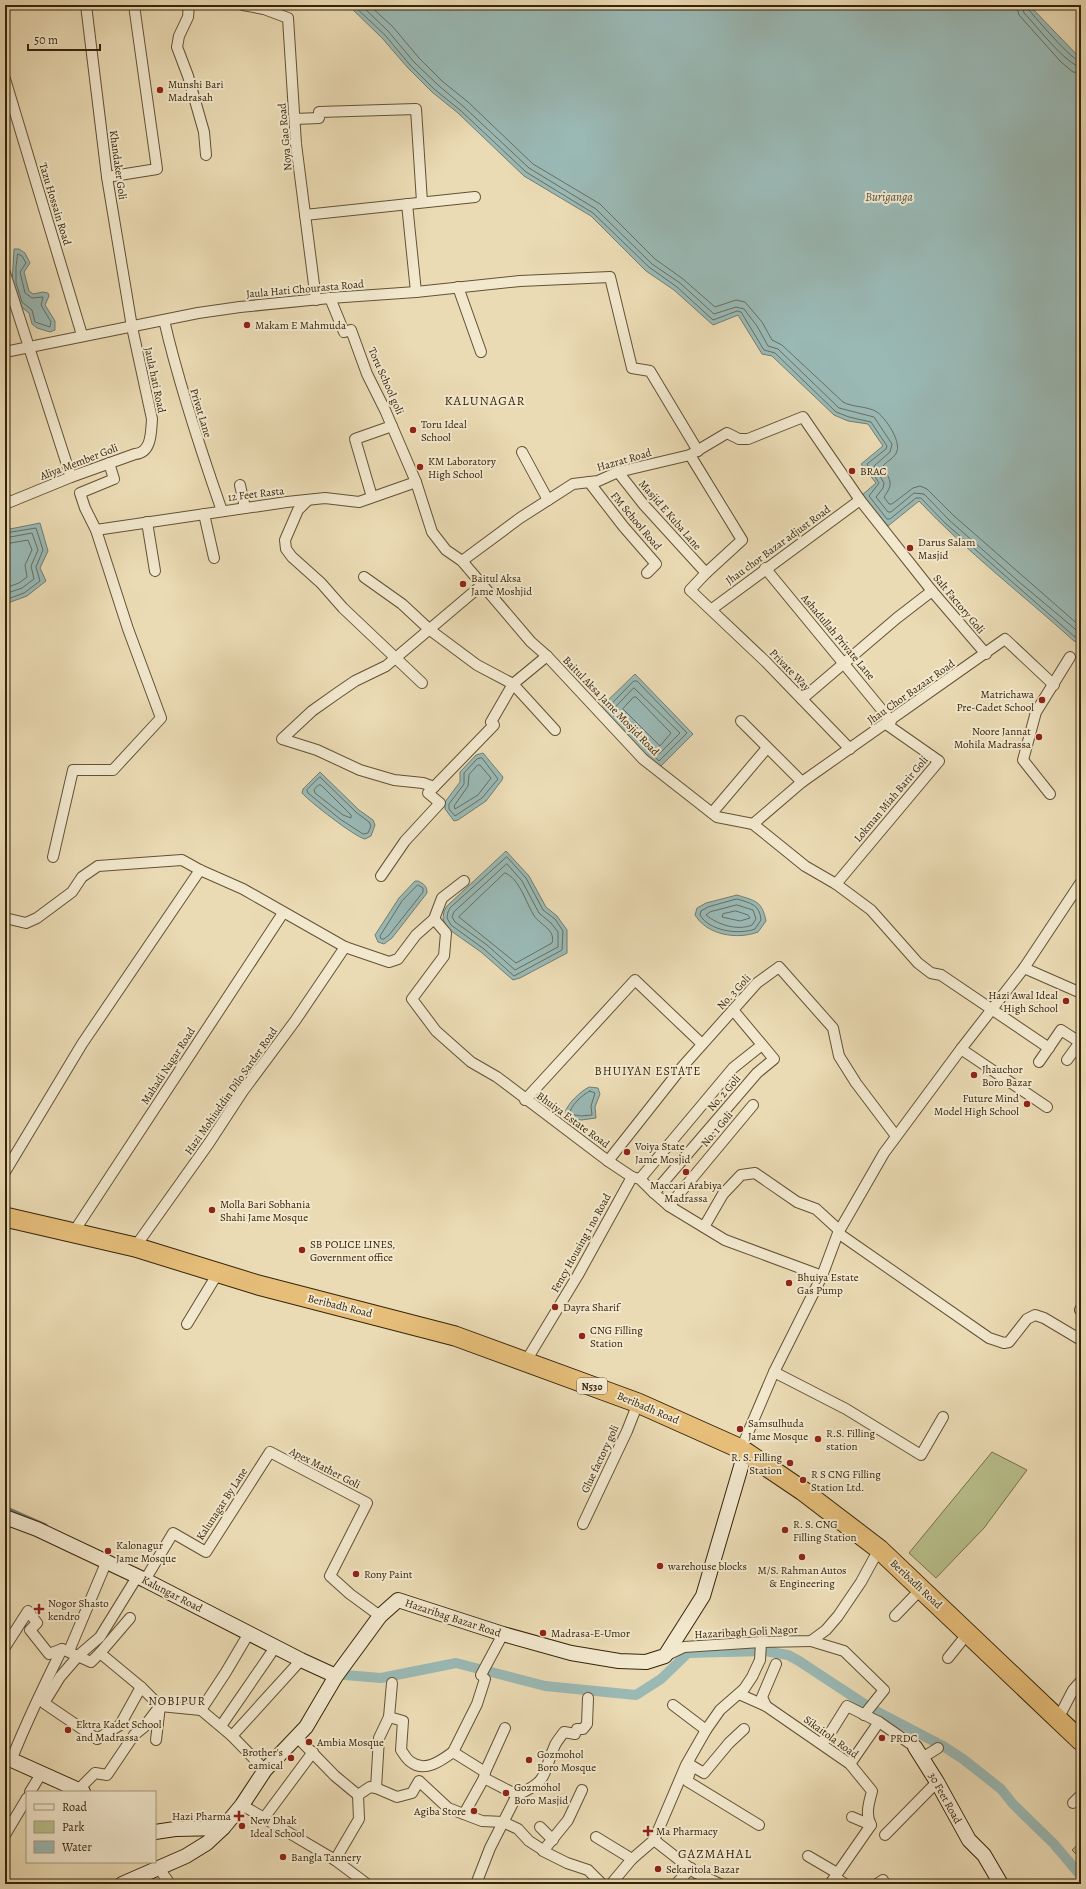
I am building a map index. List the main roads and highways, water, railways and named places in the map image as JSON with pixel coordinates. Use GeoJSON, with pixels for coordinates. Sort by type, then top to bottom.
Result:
{"type":"FeatureCollection","features":[{"type":"Feature","properties":{"kind":"highway","name":"Beribadh Road"},"geometry":{"type":"LineString","coordinates":[[5,1217],[135,1247],[218,1273],[455,1336],[638,1403],[743,1451],[803,1491],[879,1549],[1081,1742]]}},
{"type":"Feature","properties":{"kind":"water","name":"Buriganga"},"geometry":{"type":"Polygon","coordinates":[[[348,5],[1029,5],[1081,59],[1081,643],[1074,641],[1054,624],[956,538],[919,501],[888,526],[862,495],[876,483],[861,464],[883,446],[868,424],[848,421],[834,415],[772,356],[762,354],[738,315],[713,325],[674,290],[646,271],[591,216],[524,176],[458,113],[432,92],[408,68],[382,38],[348,5]]]}},
{"type":"Feature","properties":{"kind":"water"},"geometry":{"type":"Polygon","coordinates":[[[14,249],[19,249],[25,253],[30,263],[24,272],[29,291],[33,294],[43,292],[48,293],[49,296],[45,305],[55,321],[55,330],[50,332],[37,328],[32,324],[29,313],[19,305],[12,284],[14,249]]]}},
{"type":"Feature","properties":{"kind":"water"},"geometry":{"type":"Polygon","coordinates":[[[40,523],[48,551],[40,568],[46,581],[27,596],[5,604],[5,530],[40,523]]]}},
{"type":"Feature","properties":{"kind":"water"},"geometry":{"type":"Polygon","coordinates":[[[635,674],[693,734],[659,768],[600,708],[635,674]]]}},
{"type":"Feature","properties":{"kind":"water"},"geometry":{"type":"Polygon","coordinates":[[[483,753],[503,777],[502,780],[486,801],[458,820],[454,821],[445,809],[445,802],[460,782],[460,772],[476,755],[483,753]]]}},
{"type":"Feature","properties":{"kind":"water"},"geometry":{"type":"Polygon","coordinates":[[[320,772],[359,810],[373,820],[375,825],[371,836],[365,839],[360,837],[323,811],[302,793],[303,789],[320,772]]]}},
{"type":"Feature","properties":{"kind":"water"},"geometry":{"type":"Polygon","coordinates":[[[506,851],[529,876],[546,907],[557,916],[567,930],[567,953],[520,978],[513,980],[481,952],[447,928],[443,919],[444,911],[447,906],[506,851]]]}},
{"type":"Feature","properties":{"kind":"water"},"geometry":{"type":"Polygon","coordinates":[[[415,881],[422,883],[425,886],[427,893],[392,938],[384,944],[378,942],[375,935],[399,898],[415,881]]]}},
{"type":"Feature","properties":{"kind":"water"},"geometry":{"type":"Polygon","coordinates":[[[737,895],[757,903],[762,909],[766,921],[758,932],[741,936],[723,934],[707,927],[700,922],[695,915],[697,908],[706,903],[737,895]]]}},
{"type":"Feature","properties":{"kind":"water"},"geometry":{"type":"Polygon","coordinates":[[[589,1087],[598,1088],[600,1094],[595,1107],[596,1118],[581,1120],[567,1117],[565,1112],[569,1105],[579,1094],[589,1087]]]}},
{"type":"Feature","properties":{"kind":"waterway"},"geometry":{"type":"LineString","coordinates":[[5,1507],[46,1525]]}},
{"type":"Feature","properties":{"kind":"waterway"},"geometry":{"type":"LineString","coordinates":[[345,1675],[381,1678],[456,1663],[545,1686],[636,1695],[661,1679],[688,1653],[765,1651],[788,1655],[872,1709],[943,1746],[963,1759],[1001,1789],[1013,1804],[1054,1844],[1081,1876]]}},
{"type":"Feature","properties":{"kind":"place","name":"Munshi Bari Madrasah"},"geometry":{"type":"Point","coordinates":[160,90]}},
{"type":"Feature","properties":{"kind":"place","name":"Makam E Mahmuda"},"geometry":{"type":"Point","coordinates":[247,325]}},
{"type":"Feature","properties":{"kind":"place","name":"Toru Ideal School"},"geometry":{"type":"Point","coordinates":[413,430]}},
{"type":"Feature","properties":{"kind":"place","name":"KM Laboratory High School"},"geometry":{"type":"Point","coordinates":[420,467]}},
{"type":"Feature","properties":{"kind":"place","name":"BRAC"},"geometry":{"type":"Point","coordinates":[852,471]}},
{"type":"Feature","properties":{"kind":"place","name":"Darus Salam Masjid"},"geometry":{"type":"Point","coordinates":[910,548]}},
{"type":"Feature","properties":{"kind":"place","name":"Baitul Aksa Jame Moshjid"},"geometry":{"type":"Point","coordinates":[463,584]}},
{"type":"Feature","properties":{"kind":"place","name":"Matrichawa Pre-Cadet School"},"geometry":{"type":"Point","coordinates":[1042,700]}},
{"type":"Feature","properties":{"kind":"place","name":"Noore Jannat Mohila Madrassa"},"geometry":{"type":"Point","coordinates":[1039,737]}},
{"type":"Feature","properties":{"kind":"place","name":"Hazi Awal Ideal High School"},"geometry":{"type":"Point","coordinates":[1066,1001]}},
{"type":"Feature","properties":{"kind":"place","name":"Jhauchor Boro Bazar"},"geometry":{"type":"Point","coordinates":[974,1075]}},
{"type":"Feature","properties":{"kind":"place","name":"Future Mind Model High School"},"geometry":{"type":"Point","coordinates":[1027,1104]}},
{"type":"Feature","properties":{"kind":"place","name":"Voiya State Jame Mosjid"},"geometry":{"type":"Point","coordinates":[627,1152]}},
{"type":"Feature","properties":{"kind":"place","name":"Maccari Arabiya Madrassa"},"geometry":{"type":"Point","coordinates":[686,1172]}},
{"type":"Feature","properties":{"kind":"place","name":"Molla Bari Sobhania Shahi Jame Mosque"},"geometry":{"type":"Point","coordinates":[212,1210]}},
{"type":"Feature","properties":{"kind":"place","name":"SB POLICE LINES, Government office"},"geometry":{"type":"Point","coordinates":[302,1250]}},
{"type":"Feature","properties":{"kind":"place","name":"Bhuiya Estate Gas Pump"},"geometry":{"type":"Point","coordinates":[789,1283]}},
{"type":"Feature","properties":{"kind":"place","name":"Dayra Sharif"},"geometry":{"type":"Point","coordinates":[555,1307]}},
{"type":"Feature","properties":{"kind":"place","name":"CNG Filling Station"},"geometry":{"type":"Point","coordinates":[582,1336]}},
{"type":"Feature","properties":{"kind":"place","name":"Samsulhuda Jame Mosque"},"geometry":{"type":"Point","coordinates":[740,1429]}},
{"type":"Feature","properties":{"kind":"place","name":"R.S. Filling station"},"geometry":{"type":"Point","coordinates":[818,1439]}},
{"type":"Feature","properties":{"kind":"place","name":"R. S. Filling Station"},"geometry":{"type":"Point","coordinates":[790,1463]}},
{"type":"Feature","properties":{"kind":"place","name":"R S CNG Filling Station Ltd."},"geometry":{"type":"Point","coordinates":[803,1480]}},
{"type":"Feature","properties":{"kind":"place","name":"R. S. CNG Filling Station"},"geometry":{"type":"Point","coordinates":[785,1530]}},
{"type":"Feature","properties":{"kind":"place","name":"Kalonagur Jame Mosque"},"geometry":{"type":"Point","coordinates":[108,1551]}},
{"type":"Feature","properties":{"kind":"place","name":"M/S. Rahman Autos & Engineering"},"geometry":{"type":"Point","coordinates":[802,1557]}},
{"type":"Feature","properties":{"kind":"place","name":"warehouse blocks"},"geometry":{"type":"Point","coordinates":[660,1566]}},
{"type":"Feature","properties":{"kind":"place","name":"Rony Paint"},"geometry":{"type":"Point","coordinates":[356,1574]}},
{"type":"Feature","properties":{"kind":"place","name":"Nogor Shasto kendro"},"geometry":{"type":"Point","coordinates":[39,1609]}},
{"type":"Feature","properties":{"kind":"place","name":"Madrasa-E-Umor"},"geometry":{"type":"Point","coordinates":[543,1633]}},
{"type":"Feature","properties":{"kind":"place","name":"Ektra Kadet School and Madrassa"},"geometry":{"type":"Point","coordinates":[68,1730]}},
{"type":"Feature","properties":{"kind":"place","name":"PRDC"},"geometry":{"type":"Point","coordinates":[882,1738]}},
{"type":"Feature","properties":{"kind":"place","name":"Ambia Mosque"},"geometry":{"type":"Point","coordinates":[309,1742]}},
{"type":"Feature","properties":{"kind":"place","name":"Brother's eamical"},"geometry":{"type":"Point","coordinates":[291,1758]}},
{"type":"Feature","properties":{"kind":"place","name":"Gozmohol Boro Mosque"},"geometry":{"type":"Point","coordinates":[529,1760]}},
{"type":"Feature","properties":{"kind":"place","name":"Gozmohol Boro Masjid"},"geometry":{"type":"Point","coordinates":[506,1793]}},
{"type":"Feature","properties":{"kind":"place","name":"Agiba Store"},"geometry":{"type":"Point","coordinates":[474,1811]}},
{"type":"Feature","properties":{"kind":"place","name":"Hazi Pharma"},"geometry":{"type":"Point","coordinates":[239,1816]}},
{"type":"Feature","properties":{"kind":"place","name":"New Dhak Ideal School"},"geometry":{"type":"Point","coordinates":[242,1826]}},
{"type":"Feature","properties":{"kind":"place","name":"Ma Pharmacy"},"geometry":{"type":"Point","coordinates":[648,1831]}},
{"type":"Feature","properties":{"kind":"place","name":"Bangla Tannery"},"geometry":{"type":"Point","coordinates":[283,1857]}},
{"type":"Feature","properties":{"kind":"place","name":"Sekaritola Bazar"},"geometry":{"type":"Point","coordinates":[658,1869]}},
{"type":"Feature","properties":{"kind":"district","name":"KALUNAGAR"},"geometry":{"type":"Point","coordinates":[485,400]}},
{"type":"Feature","properties":{"kind":"district","name":"BHUIYAN ESTATE"},"geometry":{"type":"Point","coordinates":[648,1071]}},
{"type":"Feature","properties":{"kind":"district","name":"NOBIPUR"},"geometry":{"type":"Point","coordinates":[177,1701]}},
{"type":"Feature","properties":{"kind":"district","name":"GAZMAHAL"},"geometry":{"type":"Point","coordinates":[715,1853]}}]}
